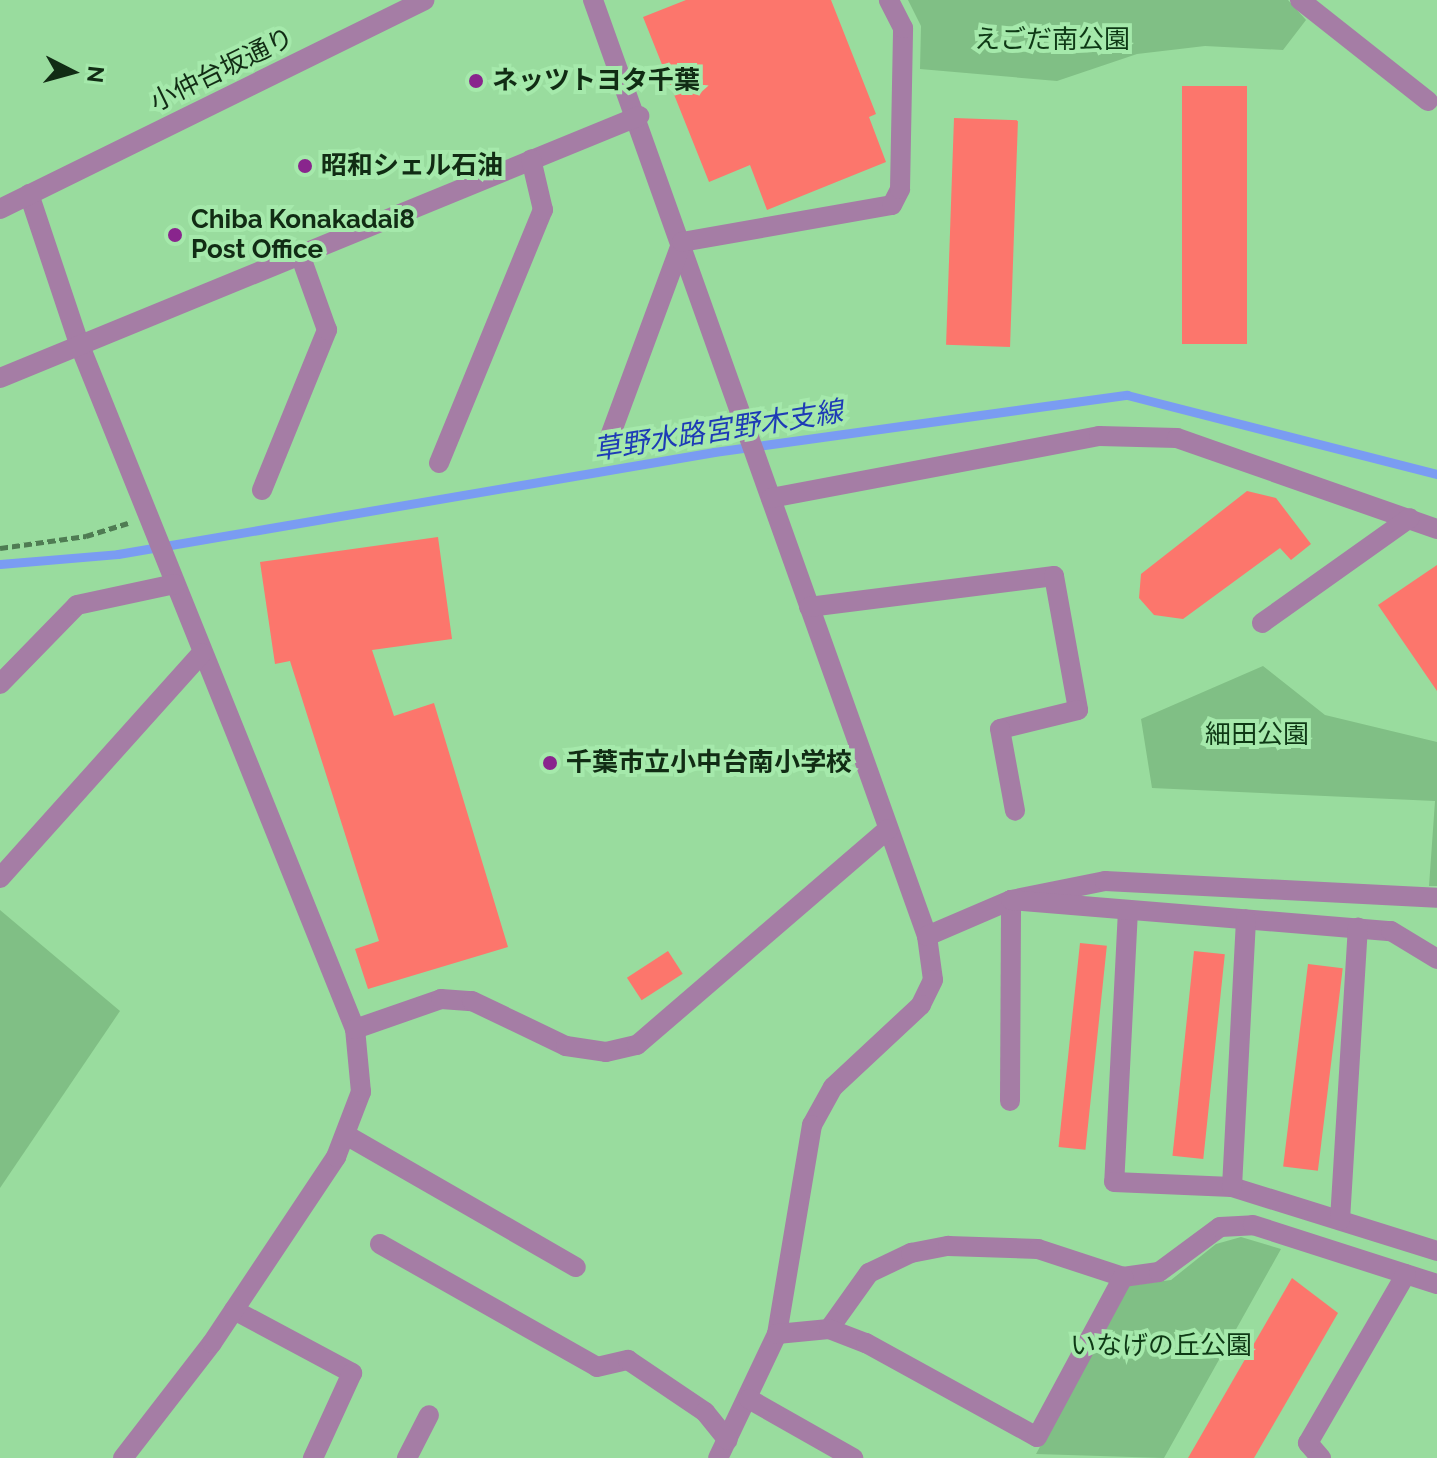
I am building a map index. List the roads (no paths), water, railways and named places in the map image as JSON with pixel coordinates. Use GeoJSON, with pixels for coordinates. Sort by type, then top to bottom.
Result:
{"type":"FeatureCollection","features":[{"type":"Feature","properties":{"kind":"street","name":"小仲台坂通り"},"geometry":{"type":"LineString","coordinates":[[0,209],[424,0]]}},
{"type":"Feature","properties":{"kind":"street"},"geometry":{"type":"LineString","coordinates":[[593,0],[639,116],[927,936],[933,980],[921,1005],[833,1087],[812,1125],[777,1334],[723,1449]]}},
{"type":"Feature","properties":{"kind":"street"},"geometry":{"type":"LineString","coordinates":[[682,242],[892,205],[900,189],[903,28],[889,0]]}},
{"type":"Feature","properties":{"kind":"street"},"geometry":{"type":"LineString","coordinates":[[1300,0],[1428,101]]}},
{"type":"Feature","properties":{"kind":"street"},"geometry":{"type":"LineString","coordinates":[[0,378],[299,252],[639,116]]}},
{"type":"Feature","properties":{"kind":"street"},"geometry":{"type":"LineString","coordinates":[[439,463],[543,210],[531,159]]}},
{"type":"Feature","properties":{"kind":"street"},"geometry":{"type":"LineString","coordinates":[[29,194],[80,346],[355,1029],[361,1092],[346,1135],[234,1310],[123,1458]]}},
{"type":"Feature","properties":{"kind":"street"},"geometry":{"type":"LineString","coordinates":[[609,439],[682,242]]}},
{"type":"Feature","properties":{"kind":"street"},"geometry":{"type":"LineString","coordinates":[[262,490],[327,330],[299,252]]}},
{"type":"Feature","properties":{"kind":"street"},"geometry":{"type":"LineString","coordinates":[[771,498],[1099,436],[1177,438],[1437,529]]}},
{"type":"Feature","properties":{"kind":"street"},"geometry":{"type":"LineString","coordinates":[[1262,623],[1410,518]]}},
{"type":"Feature","properties":{"kind":"street"},"geometry":{"type":"LineString","coordinates":[[809,607],[1054,576],[1078,710],[1000,729],[1015,811]]}},
{"type":"Feature","properties":{"kind":"street"},"geometry":{"type":"LineString","coordinates":[[0,684],[77,605],[175,584]]}},
{"type":"Feature","properties":{"kind":"street"},"geometry":{"type":"LineString","coordinates":[[0,878],[202,653]]}},
{"type":"Feature","properties":{"kind":"street"},"geometry":{"type":"LineString","coordinates":[[355,1029],[441,999],[472,1001],[566,1046],[606,1052],[637,1045],[888,829]]}},
{"type":"Feature","properties":{"kind":"street"},"geometry":{"type":"LineString","coordinates":[[927,936],[1011,900],[1105,881],[1437,898]]}},
{"type":"Feature","properties":{"kind":"street"},"geometry":{"type":"LineString","coordinates":[[1011,900],[1391,931],[1437,959]]}},
{"type":"Feature","properties":{"kind":"street"},"geometry":{"type":"LineString","coordinates":[[1010,1101],[1011,900]]}},
{"type":"Feature","properties":{"kind":"street"},"geometry":{"type":"LineString","coordinates":[[1128,910],[1114,1182],[1232,1187],[1437,1251]]}},
{"type":"Feature","properties":{"kind":"street"},"geometry":{"type":"LineString","coordinates":[[1232,1187],[1246,919]]}},
{"type":"Feature","properties":{"kind":"street"},"geometry":{"type":"LineString","coordinates":[[1340,1220],[1358,928]]}},
{"type":"Feature","properties":{"kind":"street"},"geometry":{"type":"LineString","coordinates":[[346,1135],[576,1267]]}},
{"type":"Feature","properties":{"kind":"street"},"geometry":{"type":"LineString","coordinates":[[829,1329],[869,1273],[911,1253],[996,1243],[1123,1277],[1159,1272],[1220,1227],[1253,1225],[1437,1284]]}},
{"type":"Feature","properties":{"kind":"street"},"geometry":{"type":"LineString","coordinates":[[380,1244],[597,1367],[628,1360],[705,1412],[723,1449]]}},
{"type":"Feature","properties":{"kind":"street"},"geometry":{"type":"LineString","coordinates":[[1321,1458],[1308,1443],[1406,1274]]}},
{"type":"Feature","properties":{"kind":"street"},"geometry":{"type":"LineString","coordinates":[[777,1334],[829,1329],[1037,1437],[1123,1277]]}},
{"type":"Feature","properties":{"kind":"street"},"geometry":{"type":"LineString","coordinates":[[234,1310],[352,1373],[313,1458]]}},
{"type":"Feature","properties":{"kind":"street"},"geometry":{"type":"LineString","coordinates":[[749,1399],[853,1458]]}},
{"type":"Feature","properties":{"kind":"street"},"geometry":{"type":"LineString","coordinates":[[407,1458],[429,1415]]}},
{"type":"Feature","properties":{"kind":"waterway","name":"草野水路宮野木支線"},"geometry":{"type":"LineString","coordinates":[[0,564],[118,554],[714,452],[1127,395],[1437,474]]}},
{"type":"Feature","properties":{"kind":"place","name":"ネッツトヨタ千葉"},"geometry":{"type":"Point","coordinates":[476,81]}},
{"type":"Feature","properties":{"kind":"place","name":"昭和シェル石油"},"geometry":{"type":"Point","coordinates":[305,166]}},
{"type":"Feature","properties":{"kind":"place","name":"Chiba Konakadai8 Post Office"},"geometry":{"type":"Point","coordinates":[175,235]}},
{"type":"Feature","properties":{"kind":"place","name":"千葉市立小中台南小学校"},"geometry":{"type":"Point","coordinates":[550,763]}},
{"type":"Feature","properties":{"kind":"park label","name":"えごだ南公園"},"geometry":{"type":"Point","coordinates":[1052,40]}},
{"type":"Feature","properties":{"kind":"park label","name":"細田公園"},"geometry":{"type":"Point","coordinates":[1257,735]}},
{"type":"Feature","properties":{"kind":"park label","name":"いなげの丘公園"},"geometry":{"type":"Point","coordinates":[1161,1346]}}]}
